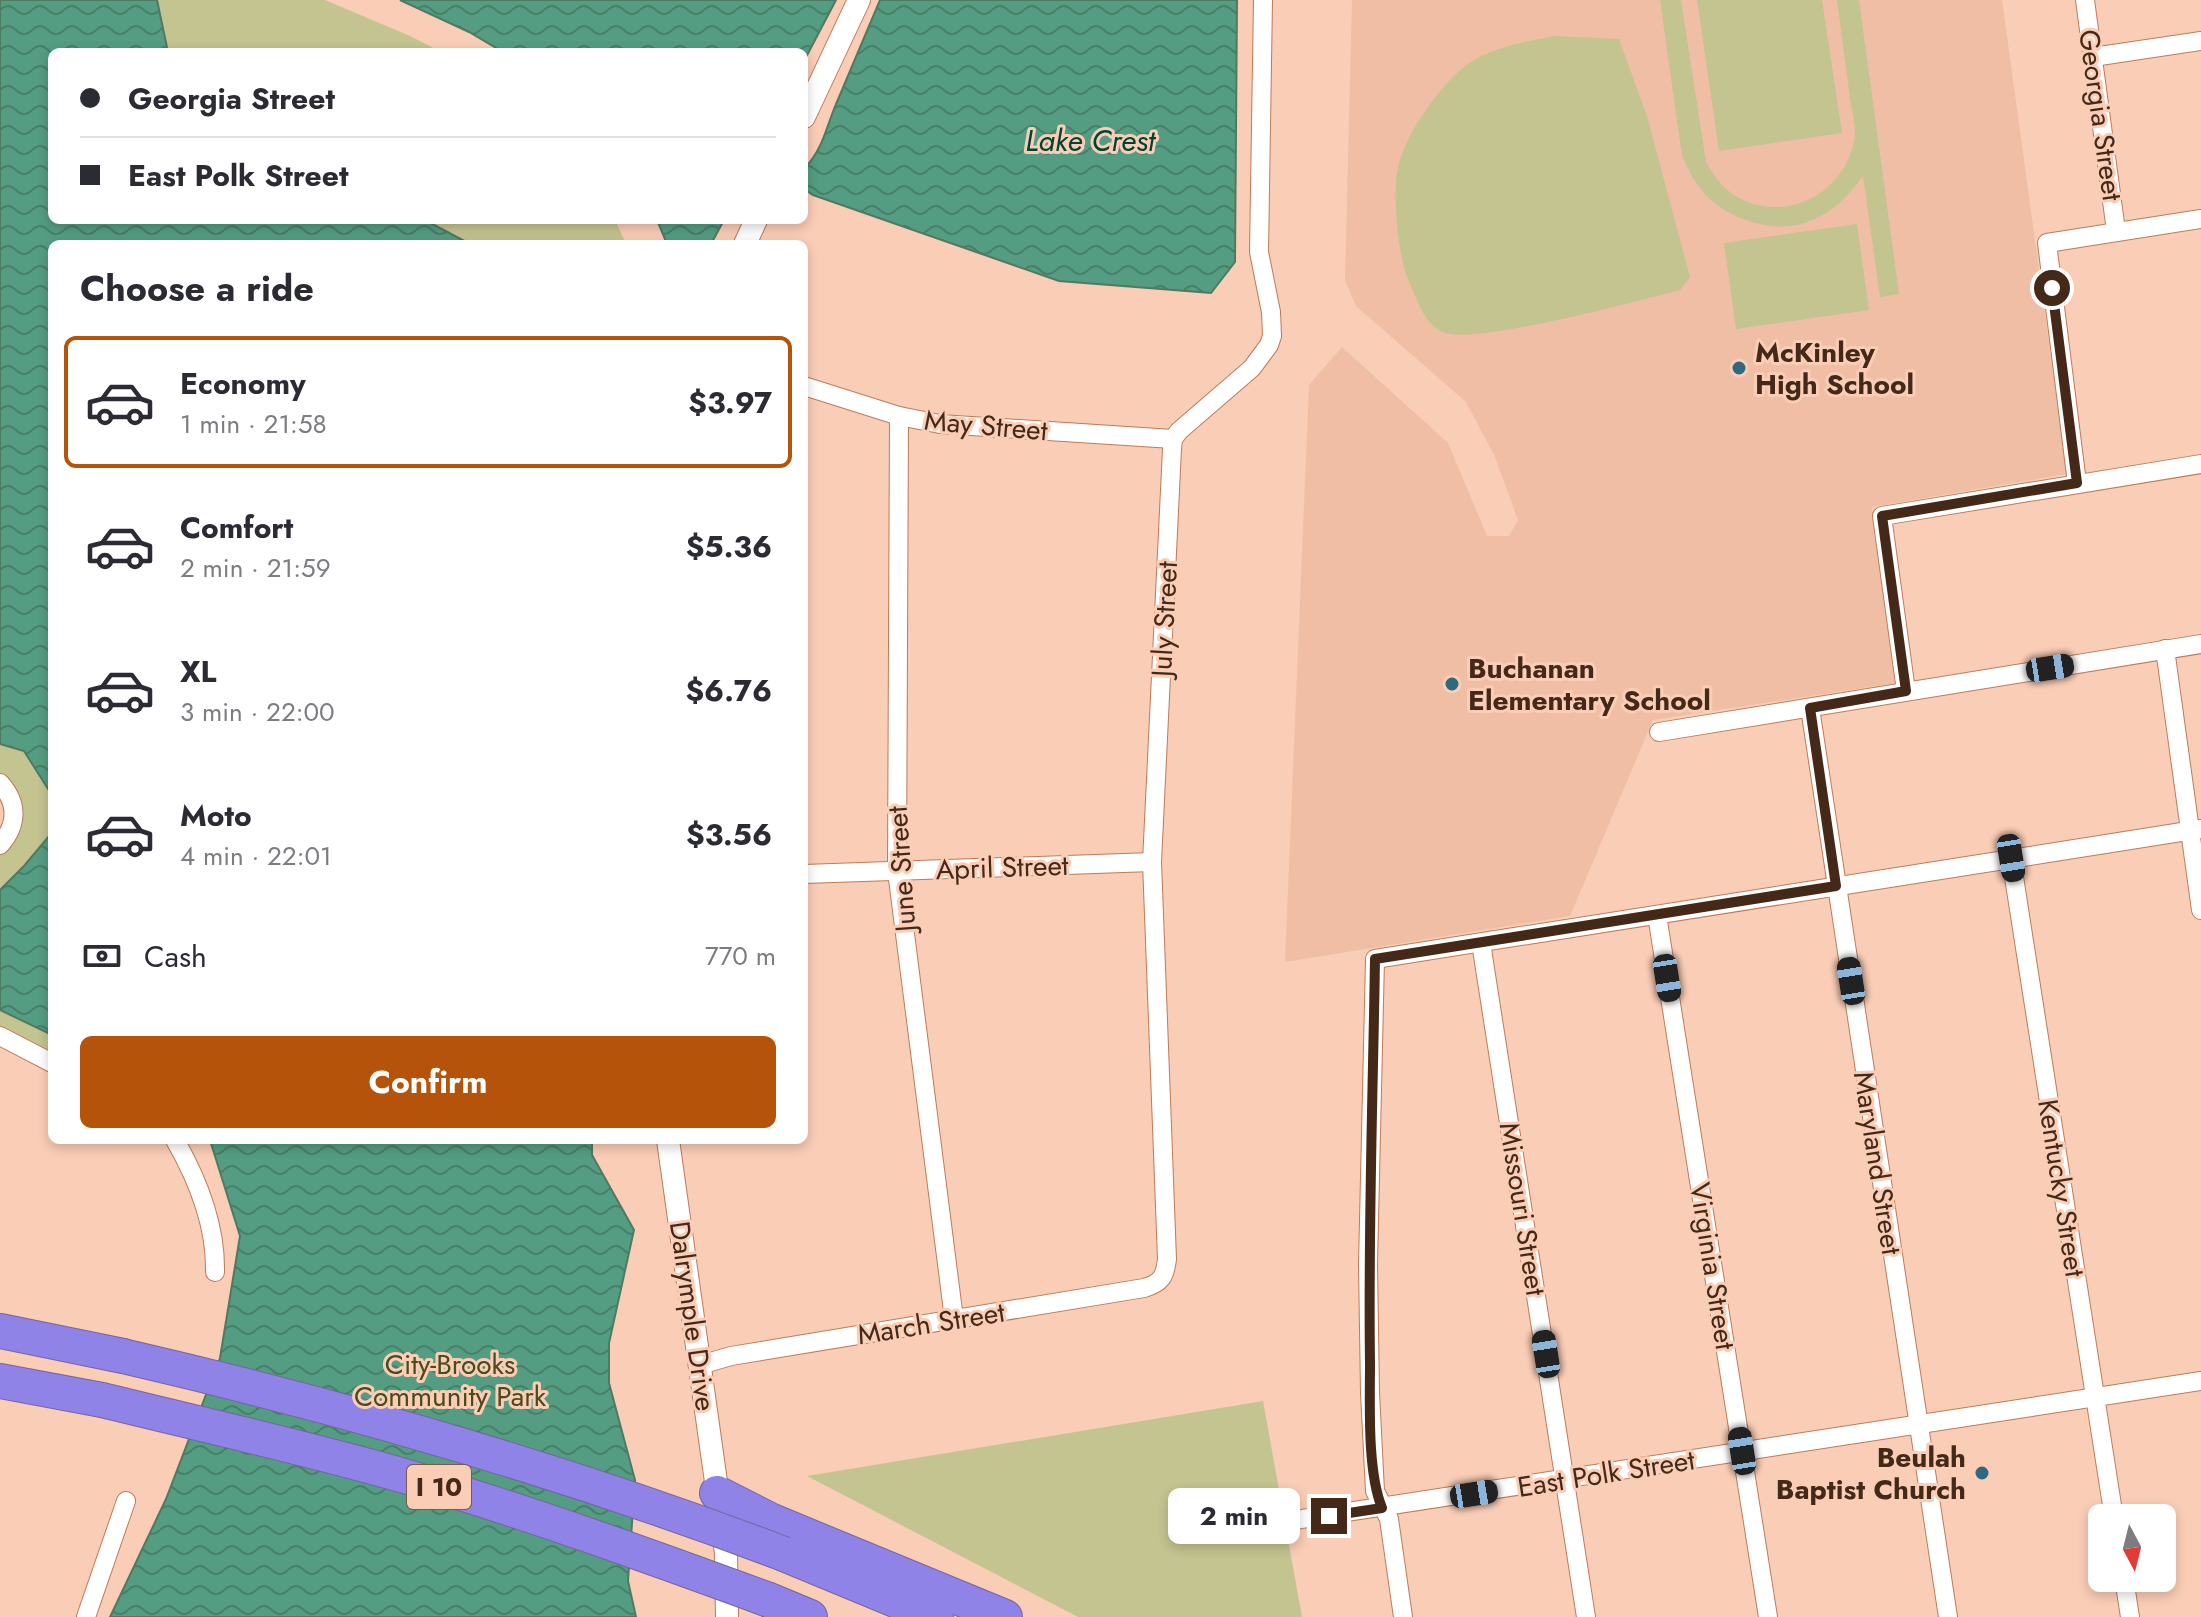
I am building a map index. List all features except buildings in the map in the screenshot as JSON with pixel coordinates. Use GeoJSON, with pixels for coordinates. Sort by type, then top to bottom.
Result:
{"type":"FeatureCollection","features":[{"type":"Feature","properties":{"kind":"highway","name":"I 10"},"geometry":{"type":"LineString","coordinates":[[0,1331],[300,1397],[446,1439],[597,1486],[784,1554],[936,1617]]}},
{"type":"Feature","properties":{"kind":"highway","name":"I 10"},"geometry":{"type":"LineString","coordinates":[[0,1381],[102,1400],[289,1445],[419,1481],[662,1560],[810,1617]]}},
{"type":"Feature","properties":{"kind":"highway"},"geometry":{"type":"LineString","coordinates":[[717,1493],[772,1521],[1005,1617]]}},
{"type":"Feature","properties":{"kind":"street"},"geometry":{"type":"LineString","coordinates":[[808,108],[859,0]]}},
{"type":"Feature","properties":{"kind":"street"},"geometry":{"type":"LineString","coordinates":[[1173,439],[1188,422],[1252,368],[1272,336],[1271,312],[1259,252],[1263,0]]}},
{"type":"Feature","properties":{"kind":"street","name":"Georgia Street"},"geometry":{"type":"LineString","coordinates":[[2085,0],[2116,231]]}},
{"type":"Feature","properties":{"kind":"street"},"geometry":{"type":"LineString","coordinates":[[2093,57],[2201,41]]}},
{"type":"Feature","properties":{"kind":"street"},"geometry":{"type":"LineString","coordinates":[[2077,483],[2047,243],[2201,219]]}},
{"type":"Feature","properties":{"kind":"street","name":"May Street"},"geometry":{"type":"LineString","coordinates":[[808,387],[899,416],[950,425],[1173,439]]}},
{"type":"Feature","properties":{"kind":"street","name":"June Street"},"geometry":{"type":"LineString","coordinates":[[899,416],[897,871],[954,1319]]}},
{"type":"Feature","properties":{"kind":"street","name":"July Street"},"geometry":{"type":"LineString","coordinates":[[1162,1280],[1167,1259],[1152,862],[1173,439]]}},
{"type":"Feature","properties":{"kind":"street"},"geometry":{"type":"LineString","coordinates":[[1906,691],[1882,516],[2201,464]]}},
{"type":"Feature","properties":{"kind":"street"},"geometry":{"type":"LineString","coordinates":[[1659,732],[2201,644]]}},
{"type":"Feature","properties":{"kind":"street"},"geometry":{"type":"LineString","coordinates":[[2165,649],[2195,830],[2201,910]]}},
{"type":"Feature","properties":{"kind":"street","name":"Maryland Street"},"geometry":{"type":"LineString","coordinates":[[1810,708],[1948,1617]]}},
{"type":"Feature","properties":{"kind":"street"},"geometry":{"type":"LineString","coordinates":[[0,783],[12,799],[14,820],[0,845]]}},
{"type":"Feature","properties":{"kind":"street"},"geometry":{"type":"LineString","coordinates":[[1403,1617],[1389,1519],[1375,1491],[1369,1364],[1368,1264],[1375,959],[2195,830]]}},
{"type":"Feature","properties":{"kind":"street","name":"Kentucky Street"},"geometry":{"type":"LineString","coordinates":[[2011,858],[2112,1504]]}},
{"type":"Feature","properties":{"kind":"street","name":"April Street"},"geometry":{"type":"LineString","coordinates":[[808,874],[1152,862]]}},
{"type":"Feature","properties":{"kind":"street","name":"Virginia Street"},"geometry":{"type":"LineString","coordinates":[[1657,915],[1768,1617]]}},
{"type":"Feature","properties":{"kind":"street","name":"Missouri Street"},"geometry":{"type":"LineString","coordinates":[[1481,943],[1586,1617]]}},
{"type":"Feature","properties":{"kind":"street"},"geometry":{"type":"LineString","coordinates":[[0,1036],[48,1061]]}},
{"type":"Feature","properties":{"kind":"street"},"geometry":{"type":"LineString","coordinates":[[177,1144],[202,1196],[213,1243],[215,1272]]}},
{"type":"Feature","properties":{"kind":"street","name":"Dalrymple Drive"},"geometry":{"type":"LineString","coordinates":[[669,1144],[726,1553],[727,1617]]}},
{"type":"Feature","properties":{"kind":"street","name":"March Street"},"geometry":{"type":"LineString","coordinates":[[700,1365],[731,1356],[1144,1288],[1162,1280]]}},
{"type":"Feature","properties":{"kind":"street","name":"East Polk Street"},"geometry":{"type":"LineString","coordinates":[[1249,1527],[2201,1381]]}},
{"type":"Feature","properties":{"kind":"street","name":"Dalrymple Drive"},"geometry":{"type":"LineString","coordinates":[[712,1617],[711,1554],[717,1493]]}},
{"type":"Feature","properties":{"kind":"street"},"geometry":{"type":"LineString","coordinates":[[86,1617],[126,1501]]}},
{"type":"Feature","properties":{"kind":"street"},"geometry":{"type":"LineString","coordinates":[[2126,1592],[2130,1617]]}},
{"type":"Feature","properties":{"kind":"shaded area"},"geometry":{"type":"Polygon","coordinates":[[[0,0],[325,0],[433,48],[48,48],[48,224],[617,224],[624,240],[48,240],[48,1060],[0,1036],[0,841],[14,820],[0,784],[0,0]]]}},
{"type":"Feature","properties":{"kind":"shaded area","name":"McKinley High School"},"geometry":{"type":"Polygon","coordinates":[[[1352,0],[2002,0],[2067,474],[1872,507],[1896,683],[1653,720],[1570,916],[1285,962],[1309,385],[1342,347],[1448,443],[1487,536],[1509,536],[1518,520],[1495,457],[1466,402],[1356,306],[1345,280],[1352,0]]]}},
{"type":"Feature","properties":{"kind":"shaded area"},"geometry":{"type":"Polygon","coordinates":[[[1660,0],[1681,0],[1706,162],[1721,184],[1734,195],[1753,204],[1772,207],[1790,206],[1808,200],[1837,177],[1847,161],[1854,142],[1855,126],[1837,0],[1859,0],[1899,294],[1880,297],[1863,176],[1828,212],[1811,221],[1789,226],[1762,224],[1735,216],[1700,189],[1682,156],[1660,0]]]}},
{"type":"Feature","properties":{"kind":"shaded area"},"geometry":{"type":"Polygon","coordinates":[[[1697,0],[1822,0],[1842,133],[1719,151],[1697,0]]]}},
{"type":"Feature","properties":{"kind":"shaded area"},"geometry":{"type":"Polygon","coordinates":[[[1554,36],[1619,39],[1647,116],[1690,277],[1680,290],[1558,320],[1486,333],[1459,335],[1442,332],[1430,323],[1422,310],[1405,271],[1397,226],[1396,194],[1402,155],[1425,111],[1468,64],[1499,49],[1554,36]]]}},
{"type":"Feature","properties":{"kind":"shaded area"},"geometry":{"type":"Polygon","coordinates":[[[1857,224],[1869,310],[1736,329],[1724,243],[1857,224]]]}},
{"type":"Feature","properties":{"kind":"shaded area"},"geometry":{"type":"Polygon","coordinates":[[[1263,1401],[1302,1617],[1078,1617],[807,1476],[1263,1401]]]}},
{"type":"Feature","properties":{"kind":"water"},"geometry":{"type":"Polygon","coordinates":[[[0,0],[157,0],[167,48],[48,48],[48,224],[432,224],[462,240],[48,240],[48,789],[24,751],[0,744],[0,0]]]}},
{"type":"Feature","properties":{"kind":"water"},"geometry":{"type":"Polygon","coordinates":[[[400,0],[836,0],[808,53],[808,48],[496,48],[400,0]]]}},
{"type":"Feature","properties":{"kind":"water","name":"Lake Crest"},"geometry":{"type":"Polygon","coordinates":[[[880,0],[1237,0],[1235,262],[1211,293],[1059,281],[813,195],[808,192],[808,164],[815,155],[880,0]]]}},
{"type":"Feature","properties":{"kind":"water"},"geometry":{"type":"Polygon","coordinates":[[[659,224],[722,224],[713,240],[665,240],[659,224]]]}},
{"type":"Feature","properties":{"kind":"water"},"geometry":{"type":"Polygon","coordinates":[[[48,837],[48,1033],[0,1010],[0,890],[48,837]]]}},
{"type":"Feature","properties":{"kind":"water","name":"City-Brooks Community Park"},"geometry":{"type":"Polygon","coordinates":[[[211,1144],[592,1144],[592,1155],[634,1230],[609,1343],[609,1383],[635,1480],[628,1581],[636,1617],[110,1617],[166,1499],[220,1358],[240,1236],[211,1144]]]}},
{"type":"Feature","properties":{"kind":"place","name":"McKinley High School"},"geometry":{"type":"Point","coordinates":[1739,368]}},
{"type":"Feature","properties":{"kind":"place","name":"Buchanan Elementary School"},"geometry":{"type":"Point","coordinates":[1452,684]}},
{"type":"Feature","properties":{"kind":"place","name":"Beulah Baptist Church"},"geometry":{"type":"Point","coordinates":[1982,1473]}},
{"type":"Feature","properties":{"kind":"route"},"geometry":{"type":"LineString","coordinates":[[1329,1516],[1382,1508],[1375,1491],[1368,1264],[1375,959],[1836,886],[1810,708],[1906,691],[1882,516],[2077,483],[2052,288]]}}]}
